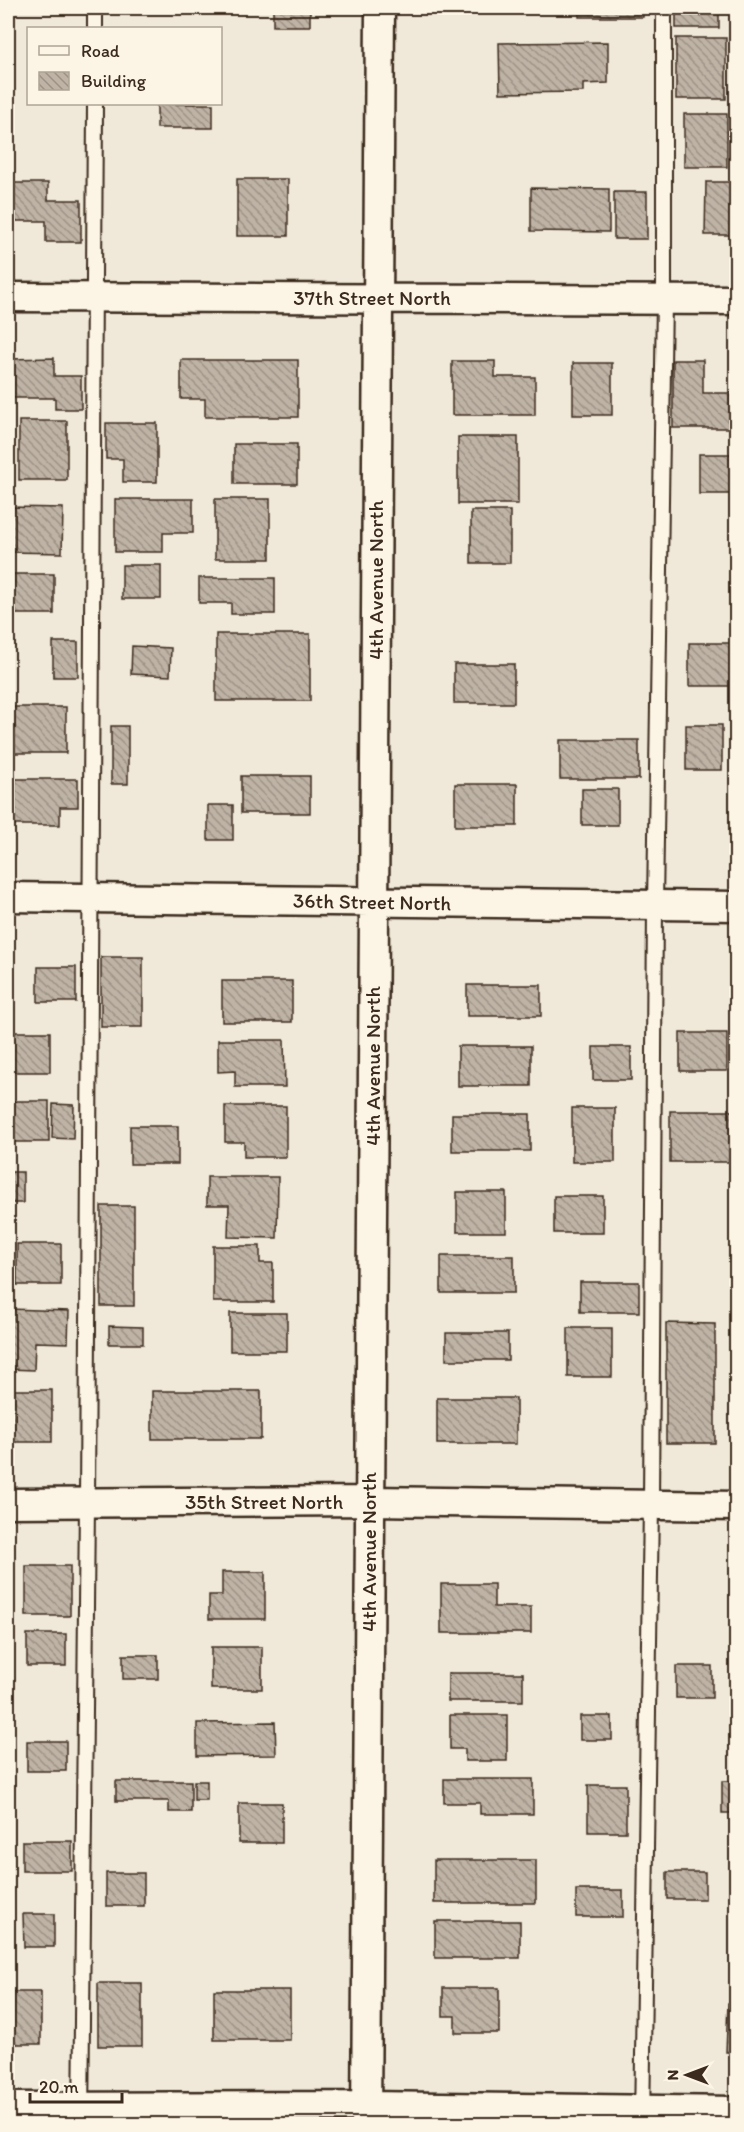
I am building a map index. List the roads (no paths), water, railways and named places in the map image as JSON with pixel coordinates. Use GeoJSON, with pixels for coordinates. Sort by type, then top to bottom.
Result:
{"type":"FeatureCollection","features":[{"type":"Feature","properties":{"kind":"street","name":"4th Avenue North"},"geometry":{"type":"LineString","coordinates":[[366,2115],[380,8]]}},
{"type":"Feature","properties":{"kind":"street","name":"37th Street North"},"geometry":{"type":"LineString","coordinates":[[8,297],[736,300]]}},
{"type":"Feature","properties":{"kind":"street","name":"36th Street North"},"geometry":{"type":"LineString","coordinates":[[8,897],[736,906]]}},
{"type":"Feature","properties":{"kind":"street","name":"35th Street North"},"geometry":{"type":"LineString","coordinates":[[8,1503],[370,1501],[736,1506]]}},
{"type":"Feature","properties":{"kind":"street"},"geometry":{"type":"LineString","coordinates":[[8,2107],[82,2116],[642,2117],[736,2111]]}},
{"type":"Feature","properties":{"kind":"lane"},"geometry":{"type":"LineString","coordinates":[[95,8],[95,27]]}},
{"type":"Feature","properties":{"kind":"lane"},"geometry":{"type":"LineString","coordinates":[[642,2117],[664,300],[664,8]]}},
{"type":"Feature","properties":{"kind":"lane"},"geometry":{"type":"LineString","coordinates":[[82,2116],[95,105]]}}]}
